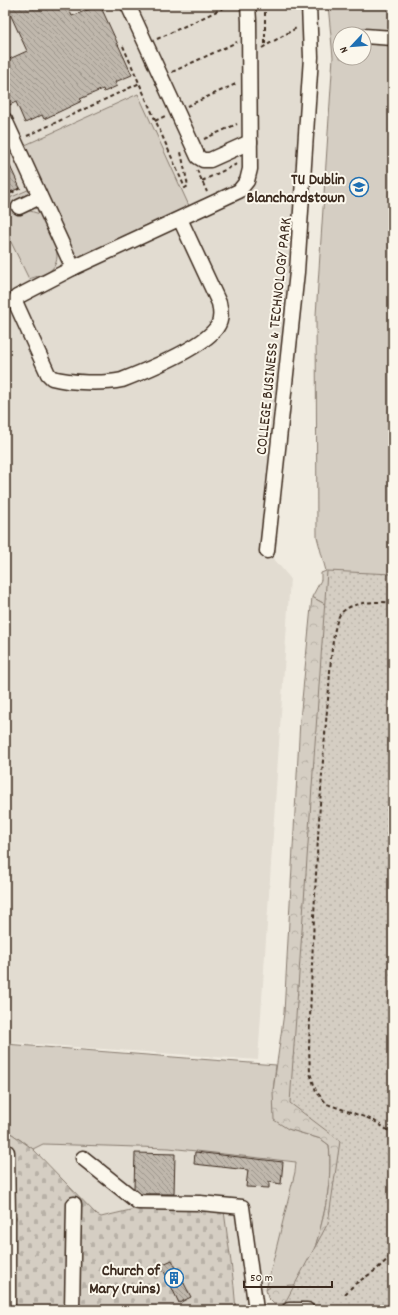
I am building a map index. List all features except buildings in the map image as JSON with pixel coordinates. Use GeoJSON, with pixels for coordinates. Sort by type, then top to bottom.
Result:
{"type":"FeatureCollection","features":[{"type":"Feature","properties":{"kind":"street"},"geometry":{"type":"LineString","coordinates":[[128,5],[198,156],[203,160],[210,160],[250,142]]}},
{"type":"Feature","properties":{"kind":"street"},"geometry":{"type":"LineString","coordinates":[[180,219],[219,303],[221,315],[217,327],[197,346],[130,377],[113,382],[59,380],[52,378],[48,374],[15,301],[20,294],[73,268],[180,219],[239,192],[247,181],[250,169],[248,5]]}},
{"type":"Feature","properties":{"kind":"street","name":"COLLEGE BUSINESS & TECHNOLOGY PARK"},"geometry":{"type":"LineString","coordinates":[[268,551],[297,272],[311,57],[309,5]]}},
{"type":"Feature","properties":{"kind":"street"},"geometry":{"type":"LineString","coordinates":[[372,37],[393,38]]}},
{"type":"Feature","properties":{"kind":"street"},"geometry":{"type":"LineString","coordinates":[[5,120],[73,268]]}},
{"type":"Feature","properties":{"kind":"street"},"geometry":{"type":"LineString","coordinates":[[19,207],[40,197]]}},
{"type":"Feature","properties":{"kind":"street"},"geometry":{"type":"LineString","coordinates":[[5,1308],[8,1304],[7,1152]]}},
{"type":"Feature","properties":{"kind":"street"},"geometry":{"type":"LineString","coordinates":[[83,1158],[138,1202],[200,1203],[242,1208],[256,1310]]}},
{"type":"Feature","properties":{"kind":"street"},"geometry":{"type":"LineString","coordinates":[[72,1310],[74,1204]]}},
{"type":"Feature","properties":{"kind":"street"},"geometry":{"type":"LineString","coordinates":[[289,1310],[307,1310]]}},
{"type":"Feature","properties":{"kind":"path"},"geometry":{"type":"LineString","coordinates":[[153,42],[230,5]]}},
{"type":"Feature","properties":{"kind":"path"},"geometry":{"type":"LineString","coordinates":[[265,5],[265,47]]}},
{"type":"Feature","properties":{"kind":"path"},"geometry":{"type":"LineString","coordinates":[[256,50],[265,47],[296,28],[310,23]]}},
{"type":"Feature","properties":{"kind":"path"},"geometry":{"type":"LineString","coordinates":[[168,75],[242,41]]}},
{"type":"Feature","properties":{"kind":"path"},"geometry":{"type":"LineString","coordinates":[[123,46],[185,188],[188,186],[180,150]]}},
{"type":"Feature","properties":{"kind":"path"},"geometry":{"type":"LineString","coordinates":[[14,139],[19,137],[21,139],[140,83]]}},
{"type":"Feature","properties":{"kind":"path"},"geometry":{"type":"LineString","coordinates":[[184,108],[238,83]]}},
{"type":"Feature","properties":{"kind":"path"},"geometry":{"type":"LineString","coordinates":[[155,121],[171,114]]}},
{"type":"Feature","properties":{"kind":"path"},"geometry":{"type":"LineString","coordinates":[[198,142],[240,123]]}},
{"type":"Feature","properties":{"kind":"path"},"geometry":{"type":"LineString","coordinates":[[202,181],[241,162]]}},
{"type":"Feature","properties":{"kind":"path"},"geometry":{"type":"LineString","coordinates":[[5,197],[23,188],[20,182]]}},
{"type":"Feature","properties":{"kind":"path"},"geometry":{"type":"LineString","coordinates":[[393,603],[380,601],[352,606],[341,614],[335,631],[324,735],[309,1048],[310,1073],[316,1091],[327,1104],[373,1120],[393,1134]]}},
{"type":"Feature","properties":{"kind":"path"},"geometry":{"type":"LineString","coordinates":[[344,1294],[355,1284],[376,1270],[393,1254]]}},
{"type":"Feature","properties":{"kind":"shaded area"},"geometry":{"type":"Polygon","coordinates":[[[5,5],[309,5],[310,23],[267,551],[290,578],[258,1060],[5,1042],[5,5]]]}},
{"type":"Feature","properties":{"kind":"shaded area"},"geometry":{"type":"Polygon","coordinates":[[[43,1144],[169,1148],[255,1156],[259,1158],[286,1162],[296,1162],[295,1172],[267,1287],[263,1290],[264,1303],[242,1310],[236,1310],[235,1286],[229,1254],[143,1207],[101,1217],[97,1215],[33,1149],[43,1144]]]}},
{"type":"Feature","properties":{"kind":"green space","name":"TU Dublin Blanchardstown"},"geometry":{"type":"Polygon","coordinates":[[[328,5],[393,5],[393,599],[332,608],[312,597],[321,580],[321,573],[326,571],[317,537],[316,315],[332,66],[372,66],[372,26],[332,26],[332,47],[328,5]]]}},
{"type":"Feature","properties":{"kind":"green space"},"geometry":{"type":"Polygon","coordinates":[[[138,94],[190,208],[80,259],[73,255],[23,146],[138,94]]]}},
{"type":"Feature","properties":{"kind":"green space"},"geometry":{"type":"Polygon","coordinates":[[[30,189],[29,197],[16,205],[20,214],[27,210],[40,214],[51,234],[57,256],[56,263],[50,271],[29,279],[9,238],[5,236],[5,200],[30,189]]]}},
{"type":"Feature","properties":{"kind":"green space"},"geometry":{"type":"Polygon","coordinates":[[[327,571],[393,574],[393,1310],[281,1310],[328,1223],[340,1141],[290,1103],[327,571]]]}},
{"type":"Feature","properties":{"kind":"green space"},"geometry":{"type":"Polygon","coordinates":[[[312,597],[332,608],[340,1124],[393,1310],[371,1310],[308,1302],[274,1304],[268,1298],[266,1290],[271,1286],[300,1285],[310,1264],[321,1225],[327,1199],[330,1172],[329,1145],[321,1139],[288,1129],[274,1120],[273,1091],[284,1013],[300,720],[312,597]]]}},
{"type":"Feature","properties":{"kind":"green space"},"geometry":{"type":"Polygon","coordinates":[[[5,1044],[276,1065],[273,1091],[288,1129],[321,1139],[329,1145],[330,1172],[327,1199],[310,1264],[300,1285],[271,1286],[266,1290],[295,1172],[296,1162],[169,1148],[43,1144],[33,1149],[5,1129],[5,1044]]]}},
{"type":"Feature","properties":{"kind":"green space"},"geometry":{"type":"Polygon","coordinates":[[[5,1129],[33,1149],[97,1215],[101,1217],[143,1207],[224,1211],[236,1310],[5,1310],[5,1129]]]}},
{"type":"Feature","properties":{"kind":"place","name":"TU Dublin Blanchardstown"},"geometry":{"type":"Point","coordinates":[359,187]}},
{"type":"Feature","properties":{"kind":"place","name":"Church of Mary (ruins)"},"geometry":{"type":"Point","coordinates":[174,1278]}}]}
